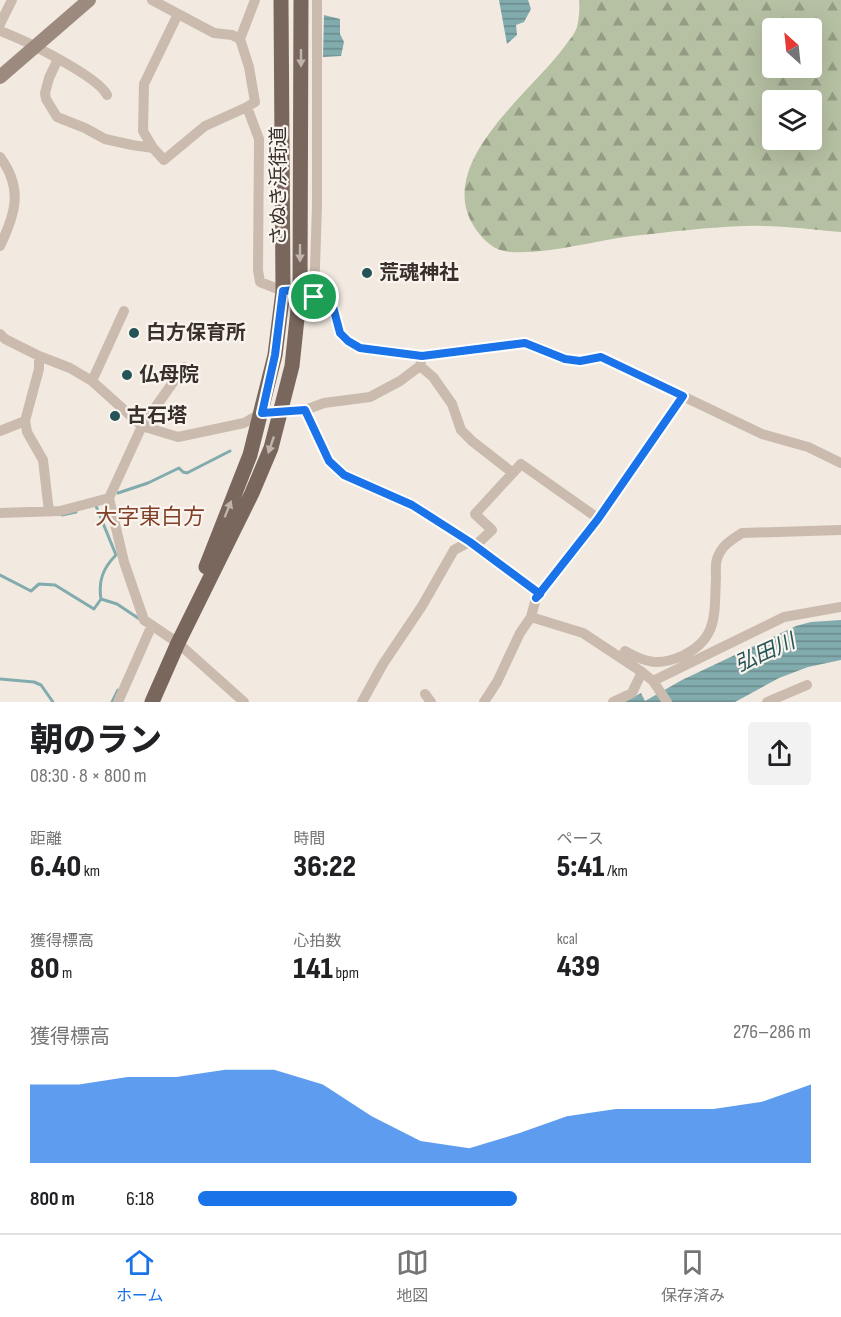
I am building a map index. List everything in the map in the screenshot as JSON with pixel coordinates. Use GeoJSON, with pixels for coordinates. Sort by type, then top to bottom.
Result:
{"type":"FeatureCollection","features":[{"type":"Feature","properties":{"kind":"main road","name":"さぬき浜街道"},"geometry":{"type":"LineString","coordinates":[[178,643],[228,507],[250,455],[275,355],[283,291],[281,0]]}},
{"type":"Feature","properties":{"kind":"main road","name":"さぬき浜街道"},"geometry":{"type":"LineString","coordinates":[[152,702],[178,643],[252,493],[271,448],[292,366],[300,290],[301,0]]}},
{"type":"Feature","properties":{"kind":"street"},"geometry":{"type":"LineString","coordinates":[[12,0],[1,31],[58,59],[97,85],[107,95]]}},
{"type":"Feature","properties":{"kind":"street"},"geometry":{"type":"LineString","coordinates":[[0,77],[89,0]]}},
{"type":"Feature","properties":{"kind":"street"},"geometry":{"type":"LineString","coordinates":[[152,0],[214,33],[232,35],[240,39]]}},
{"type":"Feature","properties":{"kind":"street"},"geometry":{"type":"LineString","coordinates":[[178,14],[144,84],[143,131],[153,148],[164,160],[205,126],[255,102],[249,67],[240,39],[255,0]]}},
{"type":"Feature","properties":{"kind":"street"},"geometry":{"type":"LineString","coordinates":[[314,297],[317,0]]}},
{"type":"Feature","properties":{"kind":"street"},"geometry":{"type":"LineString","coordinates":[[58,59],[45,93],[57,117],[105,139],[153,148]]}},
{"type":"Feature","properties":{"kind":"street"},"geometry":{"type":"LineString","coordinates":[[246,107],[259,140],[258,270],[260,282],[283,291],[300,290],[332,303],[340,333],[348,341],[360,348],[421,361],[525,343],[565,359],[580,361],[601,357],[762,434],[808,447],[841,463]]}},
{"type":"Feature","properties":{"kind":"street"},"geometry":{"type":"LineString","coordinates":[[0,157],[13,179],[16,207],[0,246]]}},
{"type":"Feature","properties":{"kind":"street"},"geometry":{"type":"LineString","coordinates":[[92,381],[124,311]]}},
{"type":"Feature","properties":{"kind":"street"},"geometry":{"type":"LineString","coordinates":[[2,340],[70,368],[92,381],[142,426],[178,437],[244,423],[262,413],[305,410],[324,403],[370,398],[400,381],[421,361]]}},
{"type":"Feature","properties":{"kind":"street"},"geometry":{"type":"LineString","coordinates":[[39,356],[39,369],[25,421],[27,432],[44,460],[49,512]]}},
{"type":"Feature","properties":{"kind":"street"},"geometry":{"type":"LineString","coordinates":[[421,361],[452,404],[461,430],[513,473]]}},
{"type":"Feature","properties":{"kind":"street"},"geometry":{"type":"LineString","coordinates":[[184,367],[142,426],[110,498],[123,562],[144,620],[178,643],[244,702]]}},
{"type":"Feature","properties":{"kind":"street"},"geometry":{"type":"LineString","coordinates":[[484,702],[497,682],[520,633],[531,617],[536,598],[598,519],[683,396]]}},
{"type":"Feature","properties":{"kind":"street"},"geometry":{"type":"LineString","coordinates":[[305,410],[329,461],[344,475],[412,505],[472,544],[540,594],[536,598]]}},
{"type":"Feature","properties":{"kind":"street"},"geometry":{"type":"LineString","coordinates":[[0,431],[25,421]]}},
{"type":"Feature","properties":{"kind":"street"},"geometry":{"type":"LineString","coordinates":[[362,702],[454,550],[472,544],[492,530],[475,514],[521,464],[598,519]]}},
{"type":"Feature","properties":{"kind":"street"},"geometry":{"type":"LineString","coordinates":[[0,513],[60,511],[110,498]]}},
{"type":"Feature","properties":{"kind":"street"},"geometry":{"type":"LineString","coordinates":[[622,657],[625,651],[652,663],[674,659],[697,649],[710,631],[714,617],[716,561],[721,549],[742,533],[841,530]]}},
{"type":"Feature","properties":{"kind":"street"},"geometry":{"type":"LineString","coordinates":[[653,681],[784,617],[841,607]]}},
{"type":"Feature","properties":{"kind":"street"},"geometry":{"type":"LineString","coordinates":[[531,617],[583,633],[622,657],[653,681],[667,702]]}},
{"type":"Feature","properties":{"kind":"street"},"geometry":{"type":"LineString","coordinates":[[118,702],[152,625]]}},
{"type":"Feature","properties":{"kind":"street"},"geometry":{"type":"LineString","coordinates":[[613,702],[632,693],[642,672]]}},
{"type":"Feature","properties":{"kind":"street"},"geometry":{"type":"LineString","coordinates":[[767,702],[807,685]]}},
{"type":"Feature","properties":{"kind":"green space"},"geometry":{"type":"Polygon","coordinates":[[[579,0],[841,0],[841,232],[770,226],[718,227],[632,236],[526,252],[505,251],[486,241],[475,228],[465,204],[466,179],[476,154],[511,106],[565,46],[576,30],[579,0]]]}},
{"type":"Feature","properties":{"kind":"water"},"geometry":{"type":"Polygon","coordinates":[[[499,0],[528,0],[531,9],[524,22],[516,25],[517,35],[507,44],[499,0]]]}},
{"type":"Feature","properties":{"kind":"water"},"geometry":{"type":"Polygon","coordinates":[[[324,15],[340,19],[340,34],[344,42],[341,56],[323,57],[324,15]]]}},
{"type":"Feature","properties":{"kind":"water","name":"弘田川"},"geometry":{"type":"Polygon","coordinates":[[[841,620],[841,660],[808,667],[779,678],[735,702],[625,702],[641,693],[645,701],[682,680],[796,626],[811,622],[841,620]]]}},
{"type":"Feature","properties":{"kind":"waterway"},"geometry":{"type":"LineString","coordinates":[[118,493],[148,483],[179,468],[187,473],[230,451]]}},
{"type":"Feature","properties":{"kind":"waterway"},"geometry":{"type":"LineString","coordinates":[[96,506],[116,555],[102,575],[101,599]]}},
{"type":"Feature","properties":{"kind":"waterway"},"geometry":{"type":"LineString","coordinates":[[62,515],[76,512]]}},
{"type":"Feature","properties":{"kind":"waterway"},"geometry":{"type":"LineString","coordinates":[[0,575],[31,591],[39,584],[55,585],[94,609],[101,599],[117,604],[141,620]]}},
{"type":"Feature","properties":{"kind":"waterway"},"geometry":{"type":"LineString","coordinates":[[0,679],[34,682],[41,685],[53,702]]}},
{"type":"Feature","properties":{"kind":"waterway"},"geometry":{"type":"LineString","coordinates":[[112,702],[118,690]]}},
{"type":"Feature","properties":{"kind":"place","name":"荒魂神社"},"geometry":{"type":"Point","coordinates":[367,273]}},
{"type":"Feature","properties":{"kind":"place","name":"白方保育所"},"geometry":{"type":"Point","coordinates":[134,333]}},
{"type":"Feature","properties":{"kind":"place","name":"仏母院"},"geometry":{"type":"Point","coordinates":[127,375]}},
{"type":"Feature","properties":{"kind":"place","name":"古石塔"},"geometry":{"type":"Point","coordinates":[115,416]}},
{"type":"Feature","properties":{"kind":"district","name":"大字東白方"},"geometry":{"type":"Point","coordinates":[150,517]}},
{"type":"Feature","properties":{"kind":"route"},"geometry":{"type":"LineString","coordinates":[[314,297],[300,290],[283,291],[275,355],[262,413],[305,410],[329,461],[344,475],[412,505],[470,542],[540,594],[536,598],[598,519],[683,396],[601,357],[580,361],[565,359],[525,343],[422,356],[360,348],[340,333],[332,303],[314,297]]}}]}
